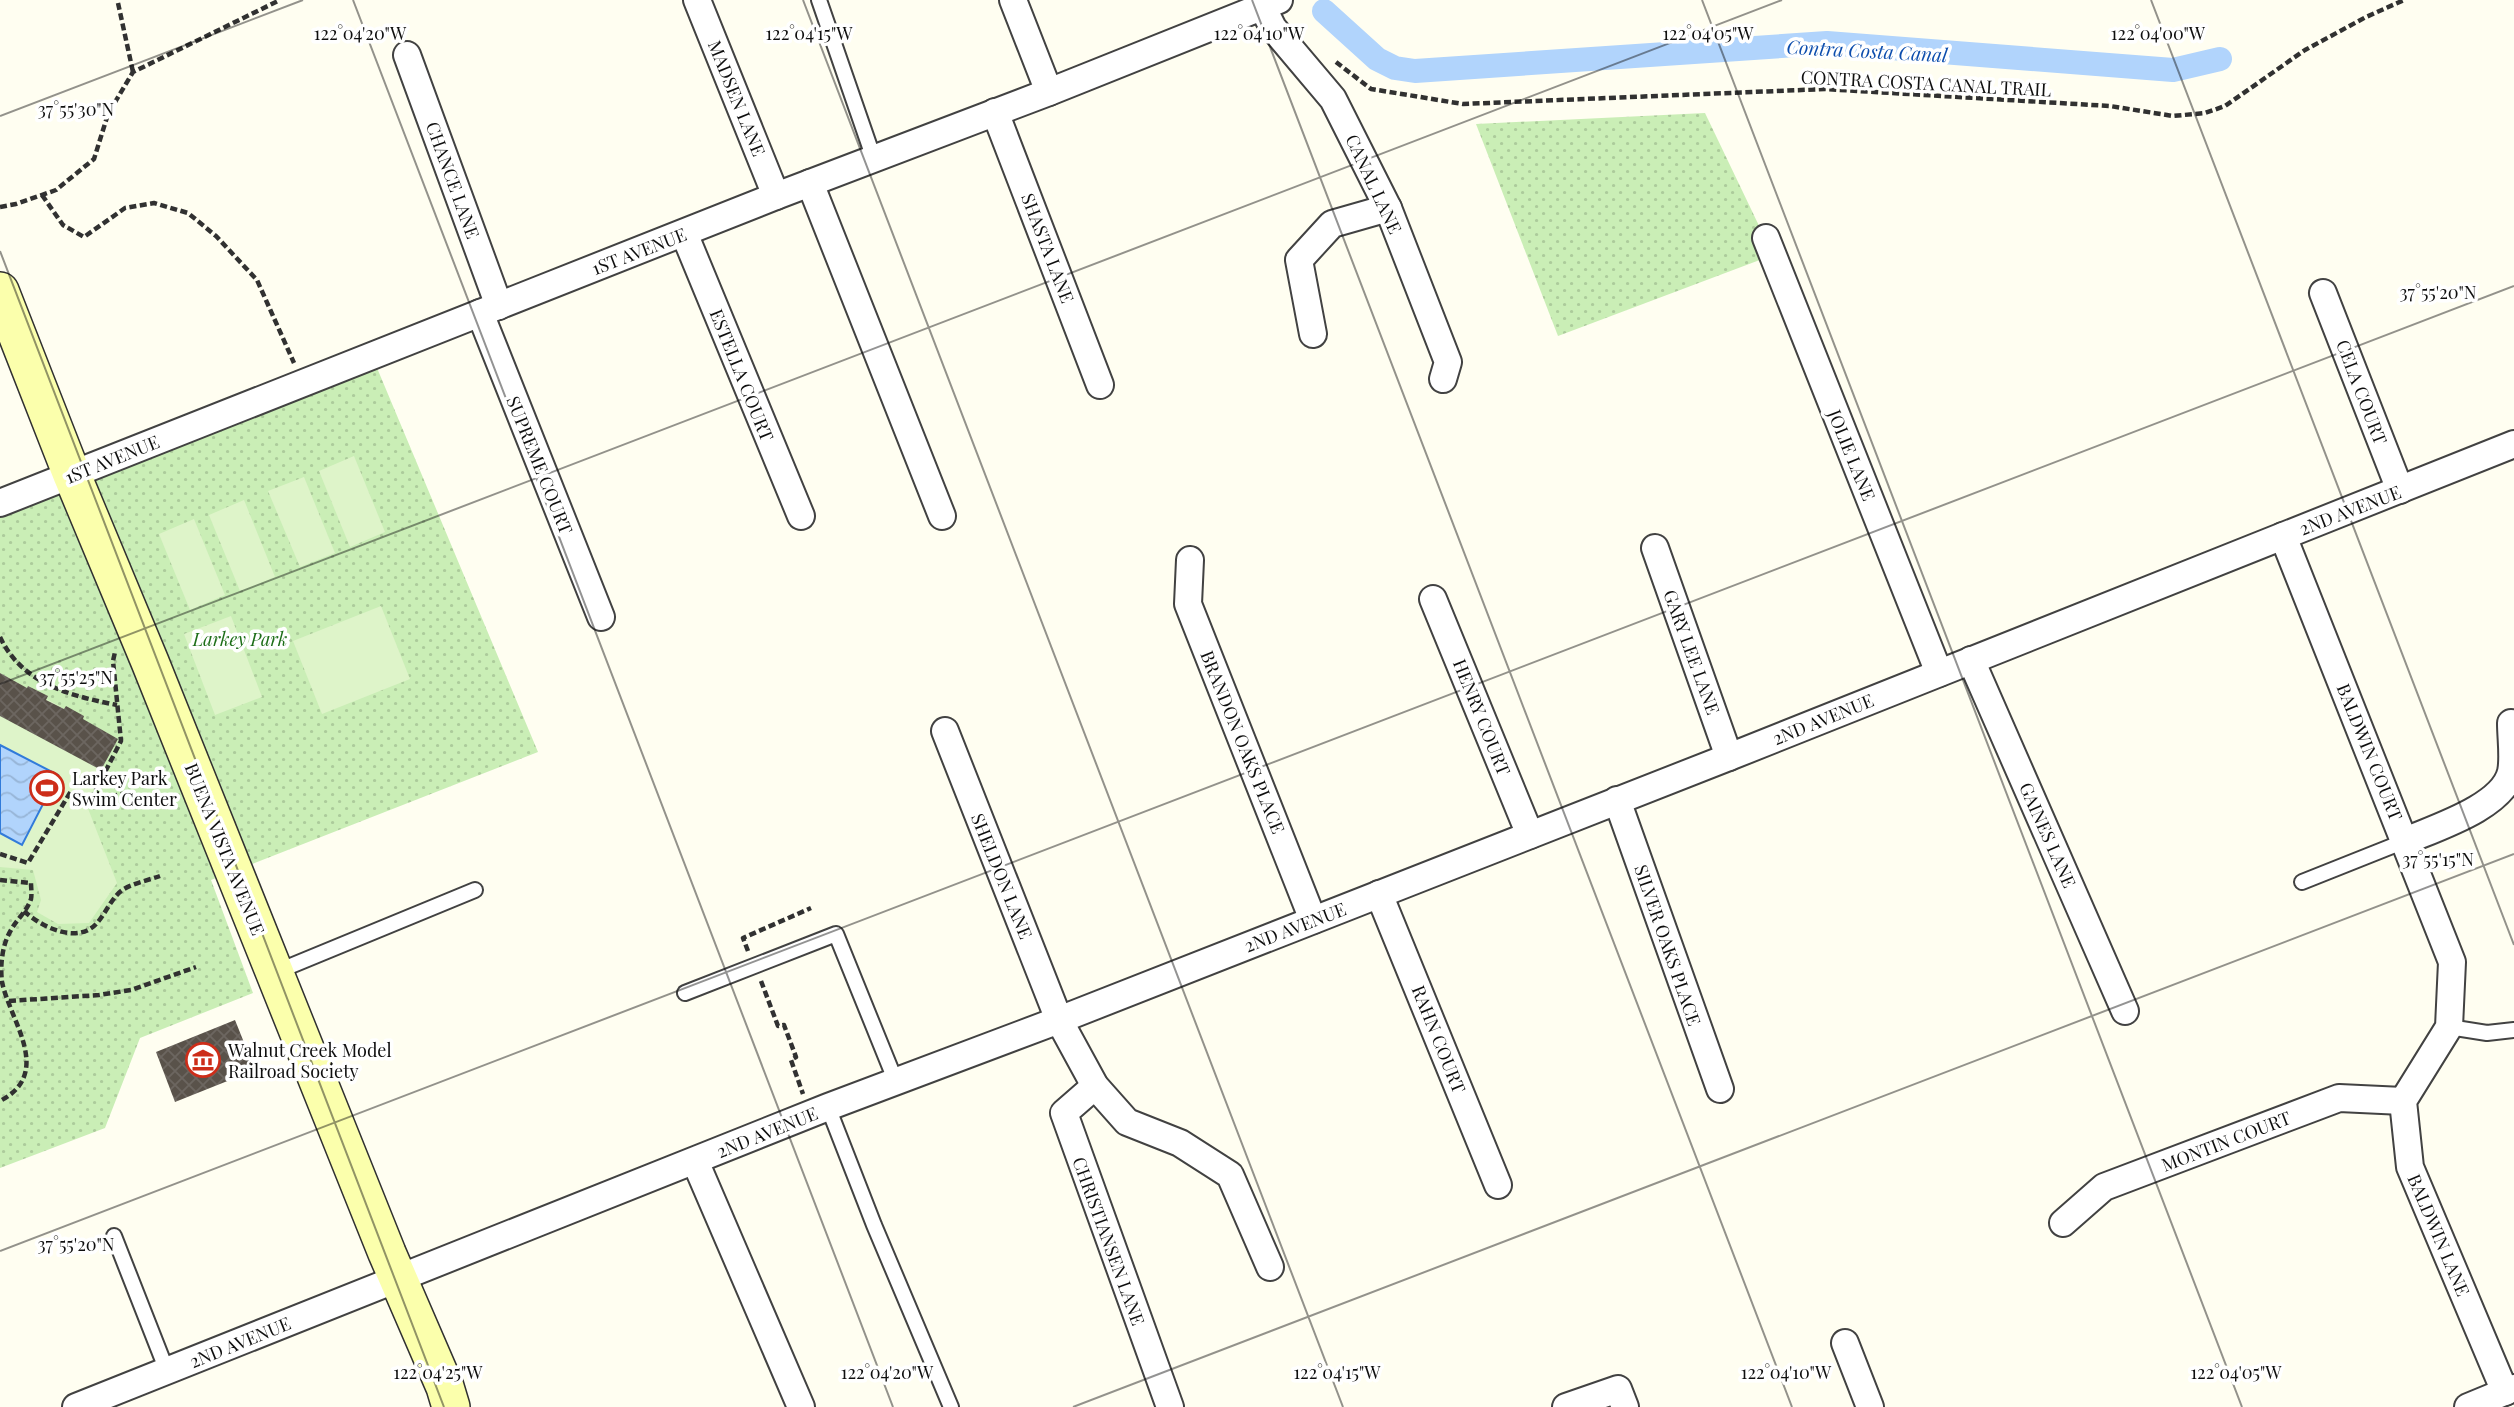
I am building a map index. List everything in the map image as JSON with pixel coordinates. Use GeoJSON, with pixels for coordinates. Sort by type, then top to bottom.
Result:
{"type":"FeatureCollection","features":[{"type":"Feature","properties":{"kind":"street","name":"MADSEN LANE"},"geometry":{"type":"LineString","coordinates":[[697,0],[776,196]]}},
{"type":"Feature","properties":{"kind":"street"},"geometry":{"type":"LineString","coordinates":[[1013,0],[1049,92]]}},
{"type":"Feature","properties":{"kind":"street","name":"1ST AVENUE"},"geometry":{"type":"LineString","coordinates":[[0,503],[776,196],[1271,4]]}},
{"type":"Feature","properties":{"kind":"street","name":"CANAL LANE"},"geometry":{"type":"LineString","coordinates":[[1271,4],[1273,28],[1333,99],[1388,208],[1448,362],[1443,379]]}},
{"type":"Feature","properties":{"kind":"street","name":"CHANCE LANE"},"geometry":{"type":"LineString","coordinates":[[407,55],[490,309]]}},
{"type":"Feature","properties":{"kind":"street","name":"SHASTA LANE"},"geometry":{"type":"LineString","coordinates":[[995,112],[1100,385]]}},
{"type":"Feature","properties":{"kind":"street"},"geometry":{"type":"LineString","coordinates":[[810,183],[942,516]]}},
{"type":"Feature","properties":{"kind":"street"},"geometry":{"type":"LineString","coordinates":[[1313,334],[1298,260],[1332,224],[1388,208]]}},
{"type":"Feature","properties":{"kind":"street","name":"ESTELLA COURT"},"geometry":{"type":"LineString","coordinates":[[684,233],[801,516]]}},
{"type":"Feature","properties":{"kind":"street","name":"JOLIE LANE"},"geometry":{"type":"LineString","coordinates":[[1766,238],[1939,673]]}},
{"type":"Feature","properties":{"kind":"street","name":"BUENA VISTA AVENUE"},"geometry":{"type":"LineString","coordinates":[[0,291],[72,475],[451,1407]]}},
{"type":"Feature","properties":{"kind":"street","name":"CELA COURT"},"geometry":{"type":"LineString","coordinates":[[2323,293],[2400,490]]}},
{"type":"Feature","properties":{"kind":"street","name":"SUPREME COURT"},"geometry":{"type":"LineString","coordinates":[[490,309],[601,617]]}},
{"type":"Feature","properties":{"kind":"street","name":"2ND AVENUE"},"geometry":{"type":"LineString","coordinates":[[76,1407],[828,1107],[1059,1020],[1729,757],[2514,444]]}},
{"type":"Feature","properties":{"kind":"street","name":"BALDWIN COURT"},"geometry":{"type":"LineString","coordinates":[[2283,536],[2405,841],[2486,805],[2503,788],[2511,773],[2511,723]]}},
{"type":"Feature","properties":{"kind":"street","name":"GARY LEE LANE"},"geometry":{"type":"LineString","coordinates":[[1655,548],[1729,757]]}},
{"type":"Feature","properties":{"kind":"street","name":"BRANDON OAKS PLACE"},"geometry":{"type":"LineString","coordinates":[[1190,561],[1188,604],[1313,920]]}},
{"type":"Feature","properties":{"kind":"street","name":"HENRY COURT"},"geometry":{"type":"LineString","coordinates":[[1433,599],[1530,835]]}},
{"type":"Feature","properties":{"kind":"street","name":"GAINES LANE"},"geometry":{"type":"LineString","coordinates":[[1971,660],[2125,1011]]}},
{"type":"Feature","properties":{"kind":"street","name":"SHELDON LANE"},"geometry":{"type":"LineString","coordinates":[[945,731],[1059,1020],[1095,1086],[1128,1122],[1180,1143],[1230,1175],[1270,1267]]}},
{"type":"Feature","properties":{"kind":"street","name":"SILVER OAKS PLACE"},"geometry":{"type":"LineString","coordinates":[[1617,800],[1720,1090]]}},
{"type":"Feature","properties":{"kind":"street"},"geometry":{"type":"LineString","coordinates":[[2403,1101],[2449,1027],[2452,962],[2405,841]]}},
{"type":"Feature","properties":{"kind":"street","name":"RAHN COURT"},"geometry":{"type":"LineString","coordinates":[[1379,894],[1498,1185]]}},
{"type":"Feature","properties":{"kind":"street","name":"CHRISTIANSEN LANE"},"geometry":{"type":"LineString","coordinates":[[1095,1086],[1064,1113],[1170,1407]]}},
{"type":"Feature","properties":{"kind":"street","name":"MONTIN COURT"},"geometry":{"type":"LineString","coordinates":[[2063,1223],[2104,1187],[2339,1098],[2403,1101]]}},
{"type":"Feature","properties":{"kind":"street","name":"BALDWIN LANE"},"geometry":{"type":"LineString","coordinates":[[2403,1101],[2410,1167],[2509,1390]]}},
{"type":"Feature","properties":{"kind":"street"},"geometry":{"type":"LineString","coordinates":[[695,1161],[801,1407]]}},
{"type":"Feature","properties":{"kind":"street"},"geometry":{"type":"LineString","coordinates":[[1845,1343],[1870,1407]]}},
{"type":"Feature","properties":{"kind":"street"},"geometry":{"type":"LineString","coordinates":[[1566,1407],[1618,1389],[1625,1407]]}},
{"type":"Feature","properties":{"kind":"street"},"geometry":{"type":"LineString","coordinates":[[2468,1407],[2509,1390]]}},
{"type":"Feature","properties":{"kind":"lane"},"geometry":{"type":"LineString","coordinates":[[819,0],[874,159]]}},
{"type":"Feature","properties":{"kind":"lane"},"geometry":{"type":"LineString","coordinates":[[2302,882],[2405,841]]}},
{"type":"Feature","properties":{"kind":"lane"},"geometry":{"type":"LineString","coordinates":[[275,972],[475,890]]}},
{"type":"Feature","properties":{"kind":"lane"},"geometry":{"type":"LineString","coordinates":[[685,993],[836,934],[896,1082]]}},
{"type":"Feature","properties":{"kind":"lane"},"geometry":{"type":"LineString","coordinates":[[2449,1027],[2487,1033],[2514,1030]]}},
{"type":"Feature","properties":{"kind":"lane"},"geometry":{"type":"LineString","coordinates":[[828,1107],[874,1225],[951,1407]]}},
{"type":"Feature","properties":{"kind":"lane"},"geometry":{"type":"LineString","coordinates":[[114,1236],[167,1371]]}},
{"type":"Feature","properties":{"kind":"path"},"geometry":{"type":"LineString","coordinates":[[0,207],[56,190],[94,159],[108,114],[133,72],[280,0]]}},
{"type":"Feature","properties":{"kind":"path","name":"CONTRA COSTA CANAL TRAIL"},"geometry":{"type":"LineString","coordinates":[[1328,55],[1371,89],[1463,104],[1825,89],[2110,106],[2173,116],[2205,113],[2225,106],[2305,50],[2366,16],[2404,0]]}},
{"type":"Feature","properties":{"kind":"path"},"geometry":{"type":"LineString","coordinates":[[118,3],[133,72]]}},
{"type":"Feature","properties":{"kind":"path"},"geometry":{"type":"LineString","coordinates":[[42,195],[63,225],[84,237],[125,208],[154,203],[188,214],[216,236],[257,280],[303,383]]}},
{"type":"Feature","properties":{"kind":"path"},"geometry":{"type":"LineString","coordinates":[[90,801],[121,741],[113,661],[117,644],[138,632]]}},
{"type":"Feature","properties":{"kind":"path"},"geometry":{"type":"LineString","coordinates":[[0,637],[14,658],[34,678],[69,694],[117,705]]}},
{"type":"Feature","properties":{"kind":"path"},"geometry":{"type":"LineString","coordinates":[[0,854],[28,863],[71,791],[90,801],[126,793]]}},
{"type":"Feature","properties":{"kind":"path"},"geometry":{"type":"LineString","coordinates":[[24,911],[40,925],[48,928],[67,932],[85,930],[98,922],[122,890],[160,876]]}},
{"type":"Feature","properties":{"kind":"path"},"geometry":{"type":"LineString","coordinates":[[0,880],[31,883],[31,898],[10,930],[1,954],[1,981],[27,1050],[27,1068],[18,1086],[0,1101]]}},
{"type":"Feature","properties":{"kind":"path"},"geometry":{"type":"LineString","coordinates":[[804,1095],[790,1060],[796,1057],[784,1025],[778,1026],[743,938],[811,908]]}},
{"type":"Feature","properties":{"kind":"path"},"geometry":{"type":"LineString","coordinates":[[9,1001],[110,993],[151,984],[196,967]]}},
{"type":"Feature","properties":{"kind":"green space"},"geometry":{"type":"Polygon","coordinates":[[[1705,113],[1773,255],[1558,336],[1476,124],[1705,113]]]}},
{"type":"Feature","properties":{"kind":"green space","name":"Larkey Park"},"geometry":{"type":"Polygon","coordinates":[[[372,356],[538,752],[211,880],[253,993],[140,1038],[105,1128],[0,1168],[0,503],[372,356]]]}},
{"type":"Feature","properties":{"kind":"green space"},"geometry":{"type":"Polygon","coordinates":[[[354,456],[385,532],[350,547],[319,471],[354,456]]]}},
{"type":"Feature","properties":{"kind":"green space"},"geometry":{"type":"Polygon","coordinates":[[[304,477],[335,553],[300,567],[268,491],[304,477]]]}},
{"type":"Feature","properties":{"kind":"green space"},"geometry":{"type":"Polygon","coordinates":[[[244,500],[275,577],[240,591],[209,515],[244,500]]]}},
{"type":"Feature","properties":{"kind":"green space"},"geometry":{"type":"Polygon","coordinates":[[[194,519],[225,595],[190,610],[159,534],[194,519]]]}},
{"type":"Feature","properties":{"kind":"green space"},"geometry":{"type":"Polygon","coordinates":[[[381,606],[410,679],[322,714],[293,641],[381,606]]]}},
{"type":"Feature","properties":{"kind":"green space"},"geometry":{"type":"Polygon","coordinates":[[[231,616],[262,697],[215,715],[184,634],[231,616]]]}},
{"type":"Feature","properties":{"kind":"green space","name":"Larkey Park Swim Center"},"geometry":{"type":"Polygon","coordinates":[[[0,673],[118,739],[101,770],[87,806],[117,883],[89,923],[58,924],[37,912],[41,900],[33,870],[0,867],[0,673]]]}},
{"type":"Feature","properties":{"kind":"water"},"geometry":{"type":"Polygon","coordinates":[[[0,745],[58,775],[22,845],[0,833],[0,745]]]}},
{"type":"Feature","properties":{"kind":"building"},"geometry":{"type":"Polygon","coordinates":[[[0,673],[48,696],[46,700],[64,709],[66,706],[84,716],[83,719],[118,739],[101,770],[0,716],[0,673]]]}},
{"type":"Feature","properties":{"kind":"building"},"geometry":{"type":"Polygon","coordinates":[[[235,1020],[255,1070],[175,1102],[156,1052],[235,1020]]]}},
{"type":"Feature","properties":{"kind":"waterway","name":"Contra Costa Canal"},"geometry":{"type":"LineString","coordinates":[[1324,11],[1377,59],[1395,68],[1415,71],[1827,43],[2173,70],[2220,59]]}},
{"type":"Feature","properties":{"kind":"place","name":"Larkey Park Swim Center"},"geometry":{"type":"Point","coordinates":[47,788]}},
{"type":"Feature","properties":{"kind":"place","name":"Walnut Creek Model Railroad Society"},"geometry":{"type":"Point","coordinates":[203,1060]}}]}
